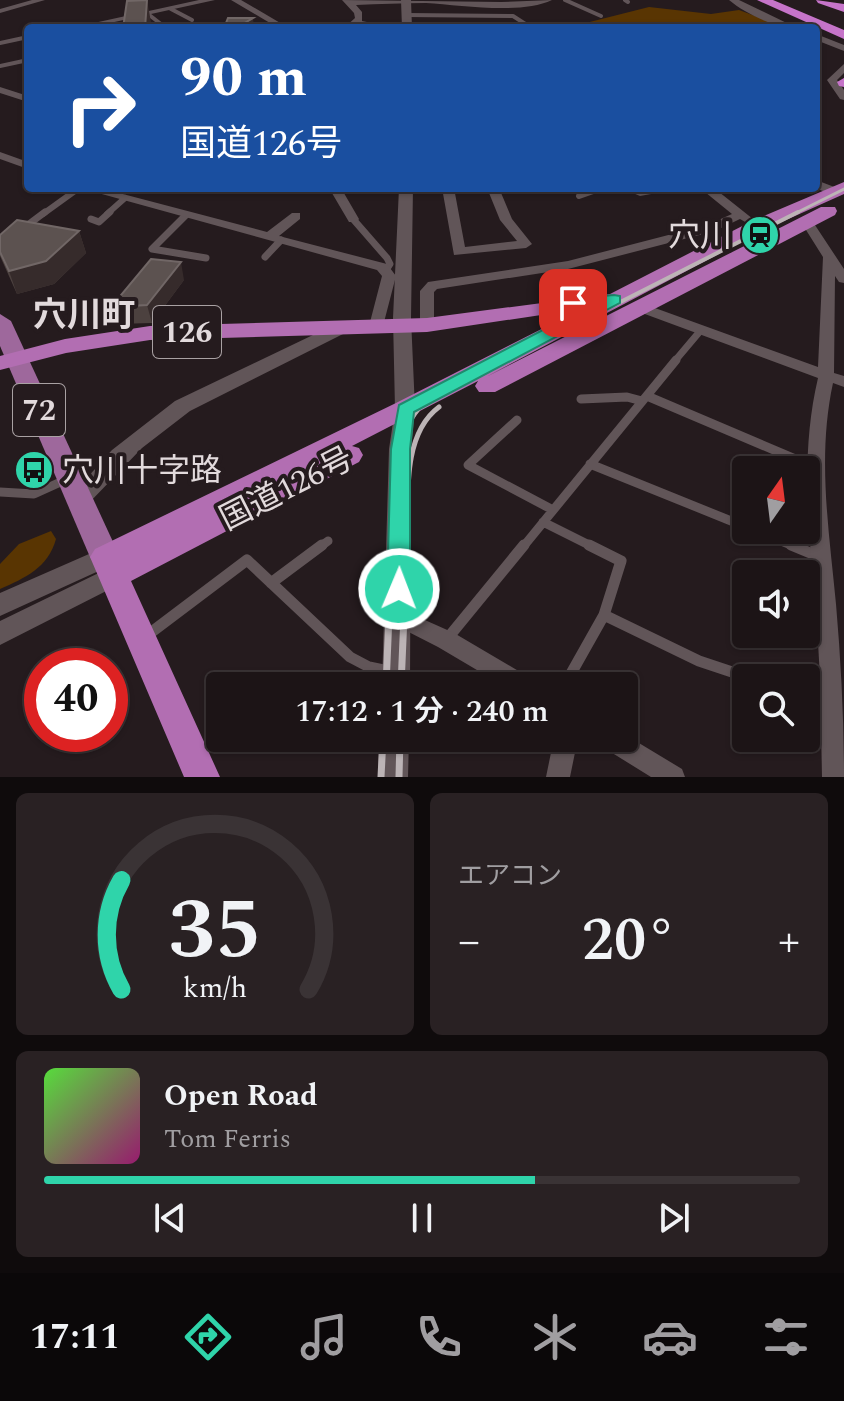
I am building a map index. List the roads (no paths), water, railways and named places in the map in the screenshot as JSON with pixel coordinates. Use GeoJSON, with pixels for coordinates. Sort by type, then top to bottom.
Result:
{"type":"FeatureCollection","features":[{"type":"Feature","properties":{"kind":"highway"},"geometry":{"type":"LineString","coordinates":[[763,0],[844,33]]}},
{"type":"Feature","properties":{"kind":"highway"},"geometry":{"type":"LineString","coordinates":[[784,0],[844,33]]}},
{"type":"Feature","properties":{"kind":"highway"},"geometry":{"type":"LineString","coordinates":[[795,0],[844,33]]}},
{"type":"Feature","properties":{"kind":"highway"},"geometry":{"type":"LineString","coordinates":[[822,0],[844,8]]}},
{"type":"Feature","properties":{"kind":"highway","name":"国道126号"},"geometry":{"type":"LineString","coordinates":[[405,418],[614,300],[759,225],[834,191]]}},
{"type":"Feature","properties":{"kind":"highway","name":"国道126号"},"geometry":{"type":"LineString","coordinates":[[109,567],[405,418],[639,307],[807,222],[834,191]]}},
{"type":"Feature","properties":{"kind":"highway","name":"国道126号"},"geometry":{"type":"LineString","coordinates":[[8,361],[92,340],[150,333],[427,325],[573,303],[614,300]]}},
{"type":"Feature","properties":{"kind":"highway"},"geometry":{"type":"LineString","coordinates":[[109,567],[202,777]]}},
{"type":"Feature","properties":{"kind":"main road","name":"72"},"geometry":{"type":"LineString","coordinates":[[0,321],[8,361],[74,489],[109,567]]}},
{"type":"Feature","properties":{"kind":"street"},"geometry":{"type":"LineString","coordinates":[[0,11],[41,0]]}},
{"type":"Feature","properties":{"kind":"street"},"geometry":{"type":"LineString","coordinates":[[96,24],[211,0]]}},
{"type":"Feature","properties":{"kind":"street"},"geometry":{"type":"LineString","coordinates":[[235,0],[278,24]]}},
{"type":"Feature","properties":{"kind":"street"},"geometry":{"type":"LineString","coordinates":[[444,2],[460,0]]}},
{"type":"Feature","properties":{"kind":"street"},"geometry":{"type":"LineString","coordinates":[[348,2],[444,2],[490,6],[548,0]]}},
{"type":"Feature","properties":{"kind":"street"},"geometry":{"type":"LineString","coordinates":[[733,0],[783,24]]}},
{"type":"Feature","properties":{"kind":"street"},"geometry":{"type":"LineString","coordinates":[[406,1],[407,24]]}},
{"type":"Feature","properties":{"kind":"street"},"geometry":{"type":"LineString","coordinates":[[348,2],[358,12],[358,23],[365,24]]}},
{"type":"Feature","properties":{"kind":"street"},"geometry":{"type":"LineString","coordinates":[[820,36],[844,33]]}},
{"type":"Feature","properties":{"kind":"street"},"geometry":{"type":"LineString","coordinates":[[844,67],[832,80],[844,97]]}},
{"type":"Feature","properties":{"kind":"street"},"geometry":{"type":"LineString","coordinates":[[0,90],[24,98]]}},
{"type":"Feature","properties":{"kind":"street"},"geometry":{"type":"LineString","coordinates":[[0,155],[24,164]]}},
{"type":"Feature","properties":{"kind":"street"},"geometry":{"type":"LineString","coordinates":[[106,192],[382,267],[389,276],[376,326]]}},
{"type":"Feature","properties":{"kind":"street"},"geometry":{"type":"LineString","coordinates":[[337,192],[353,219]]}},
{"type":"Feature","properties":{"kind":"street"},"geometry":{"type":"LineString","coordinates":[[396,672],[400,449],[405,418],[402,318],[406,192]]}},
{"type":"Feature","properties":{"kind":"street"},"geometry":{"type":"LineString","coordinates":[[449,192],[459,252],[526,244],[506,220],[495,192]]}},
{"type":"Feature","properties":{"kind":"street"},"geometry":{"type":"LineString","coordinates":[[711,192],[739,215],[759,225]]}},
{"type":"Feature","properties":{"kind":"street"},"geometry":{"type":"LineString","coordinates":[[427,325],[427,291],[433,285],[568,265],[711,228],[739,215]]}},
{"type":"Feature","properties":{"kind":"street"},"geometry":{"type":"LineString","coordinates":[[275,239],[296,216]]}},
{"type":"Feature","properties":{"kind":"street"},"geometry":{"type":"LineString","coordinates":[[807,222],[844,279]]}},
{"type":"Feature","properties":{"kind":"street"},"geometry":{"type":"LineString","coordinates":[[815,456],[818,413],[835,380],[829,259]]}},
{"type":"Feature","properties":{"kind":"street"},"geometry":{"type":"LineString","coordinates":[[639,307],[835,380]]}},
{"type":"Feature","properties":{"kind":"street"},"geometry":{"type":"LineString","coordinates":[[74,489],[199,397],[299,353],[338,329]]}},
{"type":"Feature","properties":{"kind":"street"},"geometry":{"type":"LineString","coordinates":[[819,544],[837,658],[832,705],[838,742],[834,777]]}},
{"type":"Feature","properties":{"kind":"street"},"geometry":{"type":"LineString","coordinates":[[0,605],[109,567]]}},
{"type":"Feature","properties":{"kind":"street"},"geometry":{"type":"LineString","coordinates":[[0,634],[109,567]]}},
{"type":"Feature","properties":{"kind":"street"},"geometry":{"type":"LineString","coordinates":[[398,617],[446,640],[500,672]]}},
{"type":"Feature","properties":{"kind":"street"},"geometry":{"type":"LineString","coordinates":[[393,777],[394,752]]}},
{"type":"Feature","properties":{"kind":"street"},"geometry":{"type":"LineString","coordinates":[[558,777],[563,752]]}},
{"type":"Feature","properties":{"kind":"street"},"geometry":{"type":"LineString","coordinates":[[632,752],[673,777]]}},
{"type":"Feature","properties":{"kind":"lane"},"geometry":{"type":"LineString","coordinates":[[565,0],[601,16]]}},
{"type":"Feature","properties":{"kind":"lane"},"geometry":{"type":"LineString","coordinates":[[490,6],[506,16]]}},
{"type":"Feature","properties":{"kind":"lane"},"geometry":{"type":"LineString","coordinates":[[171,9],[192,20]]}},
{"type":"Feature","properties":{"kind":"lane"},"geometry":{"type":"LineString","coordinates":[[148,14],[161,24]]}},
{"type":"Feature","properties":{"kind":"lane"},"geometry":{"type":"LineString","coordinates":[[406,15],[513,16],[525,24]]}},
{"type":"Feature","properties":{"kind":"lane"},"geometry":{"type":"LineString","coordinates":[[0,43],[24,38]]}},
{"type":"Feature","properties":{"kind":"lane"},"geometry":{"type":"LineString","coordinates":[[0,66],[24,61]]}},
{"type":"Feature","properties":{"kind":"lane"},"geometry":{"type":"LineString","coordinates":[[12,236],[73,192]]}},
{"type":"Feature","properties":{"kind":"lane"},"geometry":{"type":"LineString","coordinates":[[579,196],[590,192]]}},
{"type":"Feature","properties":{"kind":"lane"},"geometry":{"type":"LineString","coordinates":[[91,219],[99,222],[125,198]]}},
{"type":"Feature","properties":{"kind":"lane"},"geometry":{"type":"LineString","coordinates":[[186,215],[152,249],[206,258]]}},
{"type":"Feature","properties":{"kind":"lane"},"geometry":{"type":"LineString","coordinates":[[353,219],[387,258],[390,264],[385,272]]}},
{"type":"Feature","properties":{"kind":"lane"},"geometry":{"type":"LineString","coordinates":[[265,257],[275,239]]}},
{"type":"Feature","properties":{"kind":"lane"},"geometry":{"type":"LineString","coordinates":[[446,640],[701,330]]}},
{"type":"Feature","properties":{"kind":"lane"},"geometry":{"type":"LineString","coordinates":[[581,399],[644,398],[787,456]]}},
{"type":"Feature","properties":{"kind":"lane"},"geometry":{"type":"LineString","coordinates":[[517,420],[468,465],[553,510]]}},
{"type":"Feature","properties":{"kind":"lane"},"geometry":{"type":"LineString","coordinates":[[590,464],[732,521]]}},
{"type":"Feature","properties":{"kind":"lane"},"geometry":{"type":"LineString","coordinates":[[0,492],[34,494],[74,489]]}},
{"type":"Feature","properties":{"kind":"lane"},"geometry":{"type":"LineString","coordinates":[[543,522],[621,561],[604,615],[572,672]]}},
{"type":"Feature","properties":{"kind":"lane"},"geometry":{"type":"LineString","coordinates":[[271,583],[328,541]]}},
{"type":"Feature","properties":{"kind":"lane"},"geometry":{"type":"LineString","coordinates":[[788,544],[820,557]]}},
{"type":"Feature","properties":{"kind":"lane"},"geometry":{"type":"LineString","coordinates":[[141,640],[247,560],[350,657],[380,672]]}},
{"type":"Feature","properties":{"kind":"lane"},"geometry":{"type":"LineString","coordinates":[[604,615],[699,661],[732,672]]}},
{"type":"Feature","properties":{"kind":"lane"},"geometry":{"type":"LineString","coordinates":[[820,701],[832,705]]}},
{"type":"Feature","properties":{"kind":"railway"},"geometry":{"type":"LineString","coordinates":[[798,212],[844,189]]}},
{"type":"Feature","properties":{"kind":"railway"},"geometry":{"type":"LineString","coordinates":[[502,362],[798,212]]}},
{"type":"Feature","properties":{"kind":"railway"},"geometry":{"type":"LineString","coordinates":[[794,214],[798,212]]}},
{"type":"Feature","properties":{"kind":"railway"},"geometry":{"type":"LineString","coordinates":[[391,547],[394,474],[409,422],[419,408],[506,360]]}},
{"type":"Feature","properties":{"kind":"railway"},"geometry":{"type":"LineString","coordinates":[[407,547],[412,452],[418,435],[439,407]]}},
{"type":"Feature","properties":{"kind":"railway"},"geometry":{"type":"LineString","coordinates":[[387,672],[392,545]]}},
{"type":"Feature","properties":{"kind":"railway"},"geometry":{"type":"LineString","coordinates":[[402,672],[407,545]]}},
{"type":"Feature","properties":{"kind":"railway"},"geometry":{"type":"LineString","coordinates":[[381,777],[382,752]]}},
{"type":"Feature","properties":{"kind":"railway"},"geometry":{"type":"LineString","coordinates":[[399,777],[400,752]]}},
{"type":"Feature","properties":{"kind":"place","name":"穴川"},"geometry":{"type":"Point","coordinates":[760,235]}},
{"type":"Feature","properties":{"kind":"place","name":"穴川十字路"},"geometry":{"type":"Point","coordinates":[34,470]}},
{"type":"Feature","properties":{"kind":"district","name":"穴川町"},"geometry":{"type":"Point","coordinates":[84,314]}}]}
